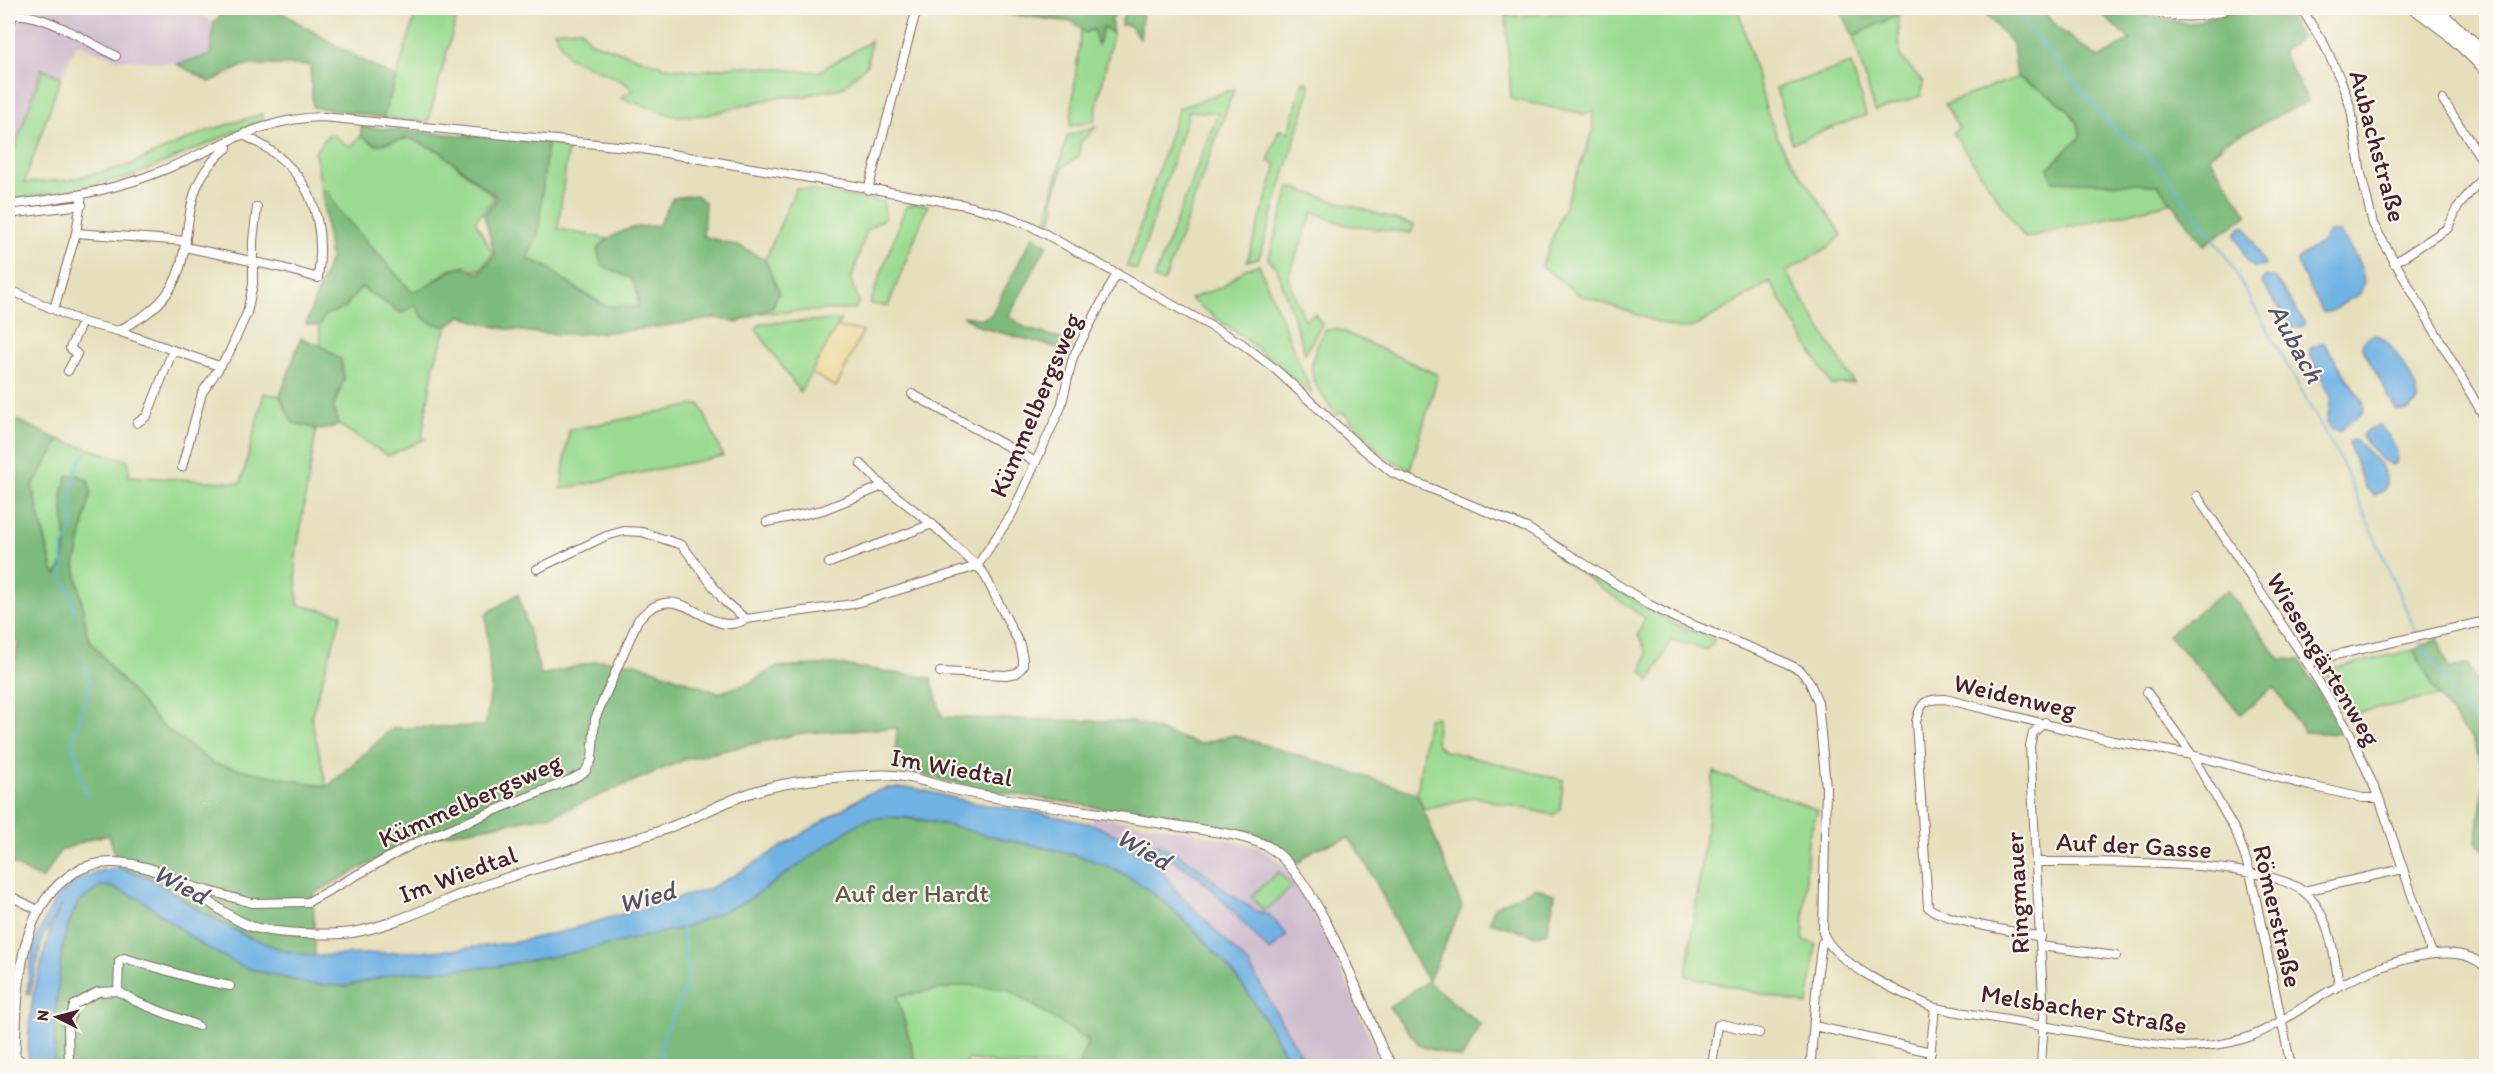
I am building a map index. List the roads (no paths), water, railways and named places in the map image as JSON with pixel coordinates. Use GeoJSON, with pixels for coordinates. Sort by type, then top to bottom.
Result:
{"type":"FeatureCollection","features":[{"type":"Feature","properties":{"kind":"highway"},"geometry":{"type":"LineString","coordinates":[[2150,8],[2166,13],[2200,15],[2224,8]]}},
{"type":"Feature","properties":{"kind":"highway"},"geometry":{"type":"LineString","coordinates":[[2415,8],[2447,32],[2487,69]]}},
{"type":"Feature","properties":{"kind":"highway"},"geometry":{"type":"LineString","coordinates":[[2434,8],[2487,54]]}},
{"type":"Feature","properties":{"kind":"main road","name":"Im Wiedtal"},"geometry":{"type":"LineString","coordinates":[[14,1066],[19,982],[26,942],[52,890],[79,869],[97,864],[125,863],[160,872],[185,884],[215,905],[252,926],[312,934],[356,931],[417,912],[477,888],[679,824],[756,791],[791,783],[901,775],[976,794],[1211,831],[1253,841],[1270,848],[1285,860],[1309,892],[1334,939],[1383,1051],[1393,1066]]}},
{"type":"Feature","properties":{"kind":"street"},"geometry":{"type":"LineString","coordinates":[[868,190],[917,8]]}},
{"type":"Feature","properties":{"kind":"street","name":"Aubachstraße"},"geometry":{"type":"LineString","coordinates":[[2301,8],[2325,45],[2351,109],[2361,174],[2373,224],[2487,420]]}},
{"type":"Feature","properties":{"kind":"street"},"geometry":{"type":"LineString","coordinates":[[8,29],[12,15],[26,15],[116,56]]}},
{"type":"Feature","properties":{"kind":"street"},"geometry":{"type":"LineString","coordinates":[[2394,263],[2448,228],[2457,208],[2484,175],[2486,165],[2443,100]]}},
{"type":"Feature","properties":{"kind":"street"},"geometry":{"type":"LineString","coordinates":[[8,205],[82,195],[152,175],[245,133],[276,122],[308,118],[336,118],[637,148],[868,190],[965,205],[1003,215],[1041,231],[1241,343],[1274,368],[1359,446],[1393,473],[1491,511],[1527,528],[1658,609],[1800,670],[1809,681],[1818,702],[1826,787],[1822,924],[1826,940],[1822,943],[1816,978],[1811,1060],[1813,1066]]}},
{"type":"Feature","properties":{"kind":"street"},"geometry":{"type":"LineString","coordinates":[[76,234],[185,244],[318,278],[321,236],[316,212],[301,180],[278,157],[247,137],[245,133]]}},
{"type":"Feature","properties":{"kind":"street"},"geometry":{"type":"LineString","coordinates":[[118,331],[144,316],[162,301],[174,280],[185,244],[190,204],[196,186],[205,169],[228,148],[226,142]]}},
{"type":"Feature","properties":{"kind":"street"},"geometry":{"type":"LineString","coordinates":[[54,309],[76,234],[82,195]]}},
{"type":"Feature","properties":{"kind":"street"},"geometry":{"type":"LineString","coordinates":[[8,214],[82,205]]}},
{"type":"Feature","properties":{"kind":"street"},"geometry":{"type":"LineString","coordinates":[[182,466],[202,393],[229,353],[247,313],[254,261],[253,241],[257,207]]}},
{"type":"Feature","properties":{"kind":"street","name":"Kümmelbergsweg"},"geometry":{"type":"LineString","coordinates":[[185,884],[252,903],[308,902],[413,844],[585,772],[592,759],[596,719],[638,620],[647,610],[670,601],[685,604],[723,624],[737,625],[747,619],[853,604],[977,566],[1012,514],[1061,407],[1073,357],[1117,273]]}},
{"type":"Feature","properties":{"kind":"street"},"geometry":{"type":"LineString","coordinates":[[8,289],[82,322],[118,331],[219,366]]}},
{"type":"Feature","properties":{"kind":"street"},"geometry":{"type":"LineString","coordinates":[[68,371],[78,354],[70,348],[82,322]]}},
{"type":"Feature","properties":{"kind":"street"},"geometry":{"type":"LineString","coordinates":[[137,423],[147,416],[173,350]]}},
{"type":"Feature","properties":{"kind":"street"},"geometry":{"type":"LineString","coordinates":[[912,394],[1036,462]]}},
{"type":"Feature","properties":{"kind":"street"},"geometry":{"type":"LineString","coordinates":[[861,464],[883,486],[932,525],[983,572],[1020,645],[1023,666],[1017,673],[1006,675],[940,672]]}},
{"type":"Feature","properties":{"kind":"street"},"geometry":{"type":"LineString","coordinates":[[767,522],[823,510],[883,486]]}},
{"type":"Feature","properties":{"kind":"street","name":"Wiesengärtenweg"},"geometry":{"type":"LineString","coordinates":[[2197,496],[2308,664],[2351,735],[2379,798],[2432,954]]}},
{"type":"Feature","properties":{"kind":"street"},"geometry":{"type":"LineString","coordinates":[[829,563],[932,525]]}},
{"type":"Feature","properties":{"kind":"street"},"geometry":{"type":"LineString","coordinates":[[537,569],[606,536],[624,531],[642,532],[682,545],[725,602],[747,619]]}},
{"type":"Feature","properties":{"kind":"street"},"geometry":{"type":"LineString","coordinates":[[2308,664],[2322,658],[2487,621]]}},
{"type":"Feature","properties":{"kind":"street","name":"Römerstraße"},"geometry":{"type":"LineString","coordinates":[[2147,693],[2192,755],[2237,834],[2250,872],[2291,1066]]}},
{"type":"Feature","properties":{"kind":"street","name":"Weidenweg"},"geometry":{"type":"LineString","coordinates":[[2041,937],[1952,917],[1928,907],[1916,722],[1919,708],[1929,699],[1945,699],[2045,722],[2113,741],[2192,755],[2363,798],[2379,798]]}},
{"type":"Feature","properties":{"kind":"street","name":"Ringmauer"},"geometry":{"type":"LineString","coordinates":[[2041,1066],[2043,1026],[2041,937],[2030,746],[2033,733],[2045,722]]}},
{"type":"Feature","properties":{"kind":"street","name":"Auf der Gasse"},"geometry":{"type":"LineString","coordinates":[[2037,862],[2114,861],[2250,872],[2304,891]]}},
{"type":"Feature","properties":{"kind":"street"},"geometry":{"type":"LineString","coordinates":[[2339,985],[2324,921],[2304,891],[2403,869]]}},
{"type":"Feature","properties":{"kind":"street"},"geometry":{"type":"LineString","coordinates":[[8,895],[40,911]]}},
{"type":"Feature","properties":{"kind":"street","name":"Melsbacher Straße"},"geometry":{"type":"LineString","coordinates":[[1826,940],[1839,955],[1882,983],[1935,1008],[2162,1046],[2206,1048],[2247,1037],[2281,1022],[2339,985],[2385,967],[2432,954],[2448,953],[2468,955],[2487,968]]}},
{"type":"Feature","properties":{"kind":"street"},"geometry":{"type":"LineString","coordinates":[[2041,946],[2116,956]]}},
{"type":"Feature","properties":{"kind":"street"},"geometry":{"type":"LineString","coordinates":[[118,991],[119,961],[124,958],[195,979],[230,986]]}},
{"type":"Feature","properties":{"kind":"street"},"geometry":{"type":"LineString","coordinates":[[69,1066],[68,1027],[74,1005],[98,992],[118,991],[137,1002],[198,1026]]}},
{"type":"Feature","properties":{"kind":"street"},"geometry":{"type":"LineString","coordinates":[[1929,1066],[1935,1008]]}},
{"type":"Feature","properties":{"kind":"street"},"geometry":{"type":"LineString","coordinates":[[1712,1066],[1718,1025],[1759,1033]]}},
{"type":"Feature","properties":{"kind":"street"},"geometry":{"type":"LineString","coordinates":[[1814,1026],[1931,1052]]}},
{"type":"Feature","properties":{"kind":"street"},"geometry":{"type":"LineString","coordinates":[[14,1055],[23,1063],[23,1066]]}},
{"type":"Feature","properties":{"kind":"water"},"geometry":{"type":"Polygon","coordinates":[[[2240,227],[2246,227],[2265,266],[2255,268],[2247,260],[2235,234],[2240,227]]]}},
{"type":"Feature","properties":{"kind":"water"},"geometry":{"type":"Polygon","coordinates":[[[2329,232],[2340,232],[2358,261],[2363,286],[2357,296],[2333,310],[2323,312],[2297,259],[2323,241],[2329,232]]]}},
{"type":"Feature","properties":{"kind":"water"},"geometry":{"type":"Polygon","coordinates":[[[2265,276],[2276,279],[2305,323],[2303,326],[2294,328],[2291,325],[2261,282],[2265,276]]]}},
{"type":"Feature","properties":{"kind":"water"},"geometry":{"type":"Polygon","coordinates":[[[2374,334],[2396,353],[2414,384],[2418,401],[2409,410],[2396,410],[2362,347],[2363,342],[2374,334]]]}},
{"type":"Feature","properties":{"kind":"water"},"geometry":{"type":"Polygon","coordinates":[[[2324,343],[2364,404],[2363,412],[2339,431],[2330,429],[2327,423],[2331,397],[2310,354],[2310,348],[2324,343]]]}},
{"type":"Feature","properties":{"kind":"water"},"geometry":{"type":"Polygon","coordinates":[[[2378,425],[2390,437],[2395,447],[2397,458],[2396,463],[2392,465],[2381,460],[2362,437],[2364,433],[2378,425]]]}},
{"type":"Feature","properties":{"kind":"water"},"geometry":{"type":"Polygon","coordinates":[[[2352,440],[2368,452],[2382,469],[2386,482],[2385,490],[2374,495],[2366,488],[2350,448],[2349,442],[2352,440]]]}},
{"type":"Feature","properties":{"kind":"water","name":"Wied"},"geometry":{"type":"Polygon","coordinates":[[[888,788],[913,788],[975,803],[1092,824],[1142,847],[1159,844],[1194,864],[1231,895],[1256,911],[1269,915],[1287,935],[1270,951],[1215,892],[1196,876],[1163,853],[1154,860],[1173,887],[1249,965],[1307,1066],[1290,1066],[1255,1003],[1219,956],[1176,912],[1129,877],[1105,865],[1061,852],[939,823],[891,817],[860,822],[747,901],[686,927],[571,953],[491,967],[397,973],[346,986],[308,984],[243,967],[202,945],[140,899],[112,887],[101,886],[78,903],[68,926],[62,949],[55,1016],[54,1066],[28,1066],[33,996],[50,930],[62,905],[43,936],[30,994],[27,993],[30,964],[36,938],[55,900],[76,880],[99,871],[119,868],[152,879],[194,907],[245,936],[288,952],[316,956],[450,950],[516,942],[560,932],[706,890],[737,874],[867,794],[888,788]]]}},
{"type":"Feature","properties":{"kind":"waterway","name":"Aubach"},"geometry":{"type":"LineString","coordinates":[[2012,8],[2114,129],[2143,150],[2166,174],[2225,254],[2342,463],[2417,634]]}},
{"type":"Feature","properties":{"kind":"waterway"},"geometry":{"type":"LineString","coordinates":[[74,612],[70,593],[62,577],[63,546],[72,529],[72,487],[79,462],[87,453]]}},
{"type":"Feature","properties":{"kind":"waterway","name":"Aubach"},"geometry":{"type":"LineString","coordinates":[[2419,639],[2486,738]]}},
{"type":"Feature","properties":{"kind":"waterway"},"geometry":{"type":"LineString","coordinates":[[78,655],[84,660]]}},
{"type":"Feature","properties":{"kind":"waterway"},"geometry":{"type":"LineString","coordinates":[[84,666],[91,685],[72,742],[87,797]]}},
{"type":"Feature","properties":{"kind":"waterway"},"geometry":{"type":"LineString","coordinates":[[660,1066],[662,1040],[688,981],[682,928]]}},
{"type":"Feature","properties":{"kind":"park label","name":"Auf der Hardt"},"geometry":{"type":"Point","coordinates":[912,893]}}]}
